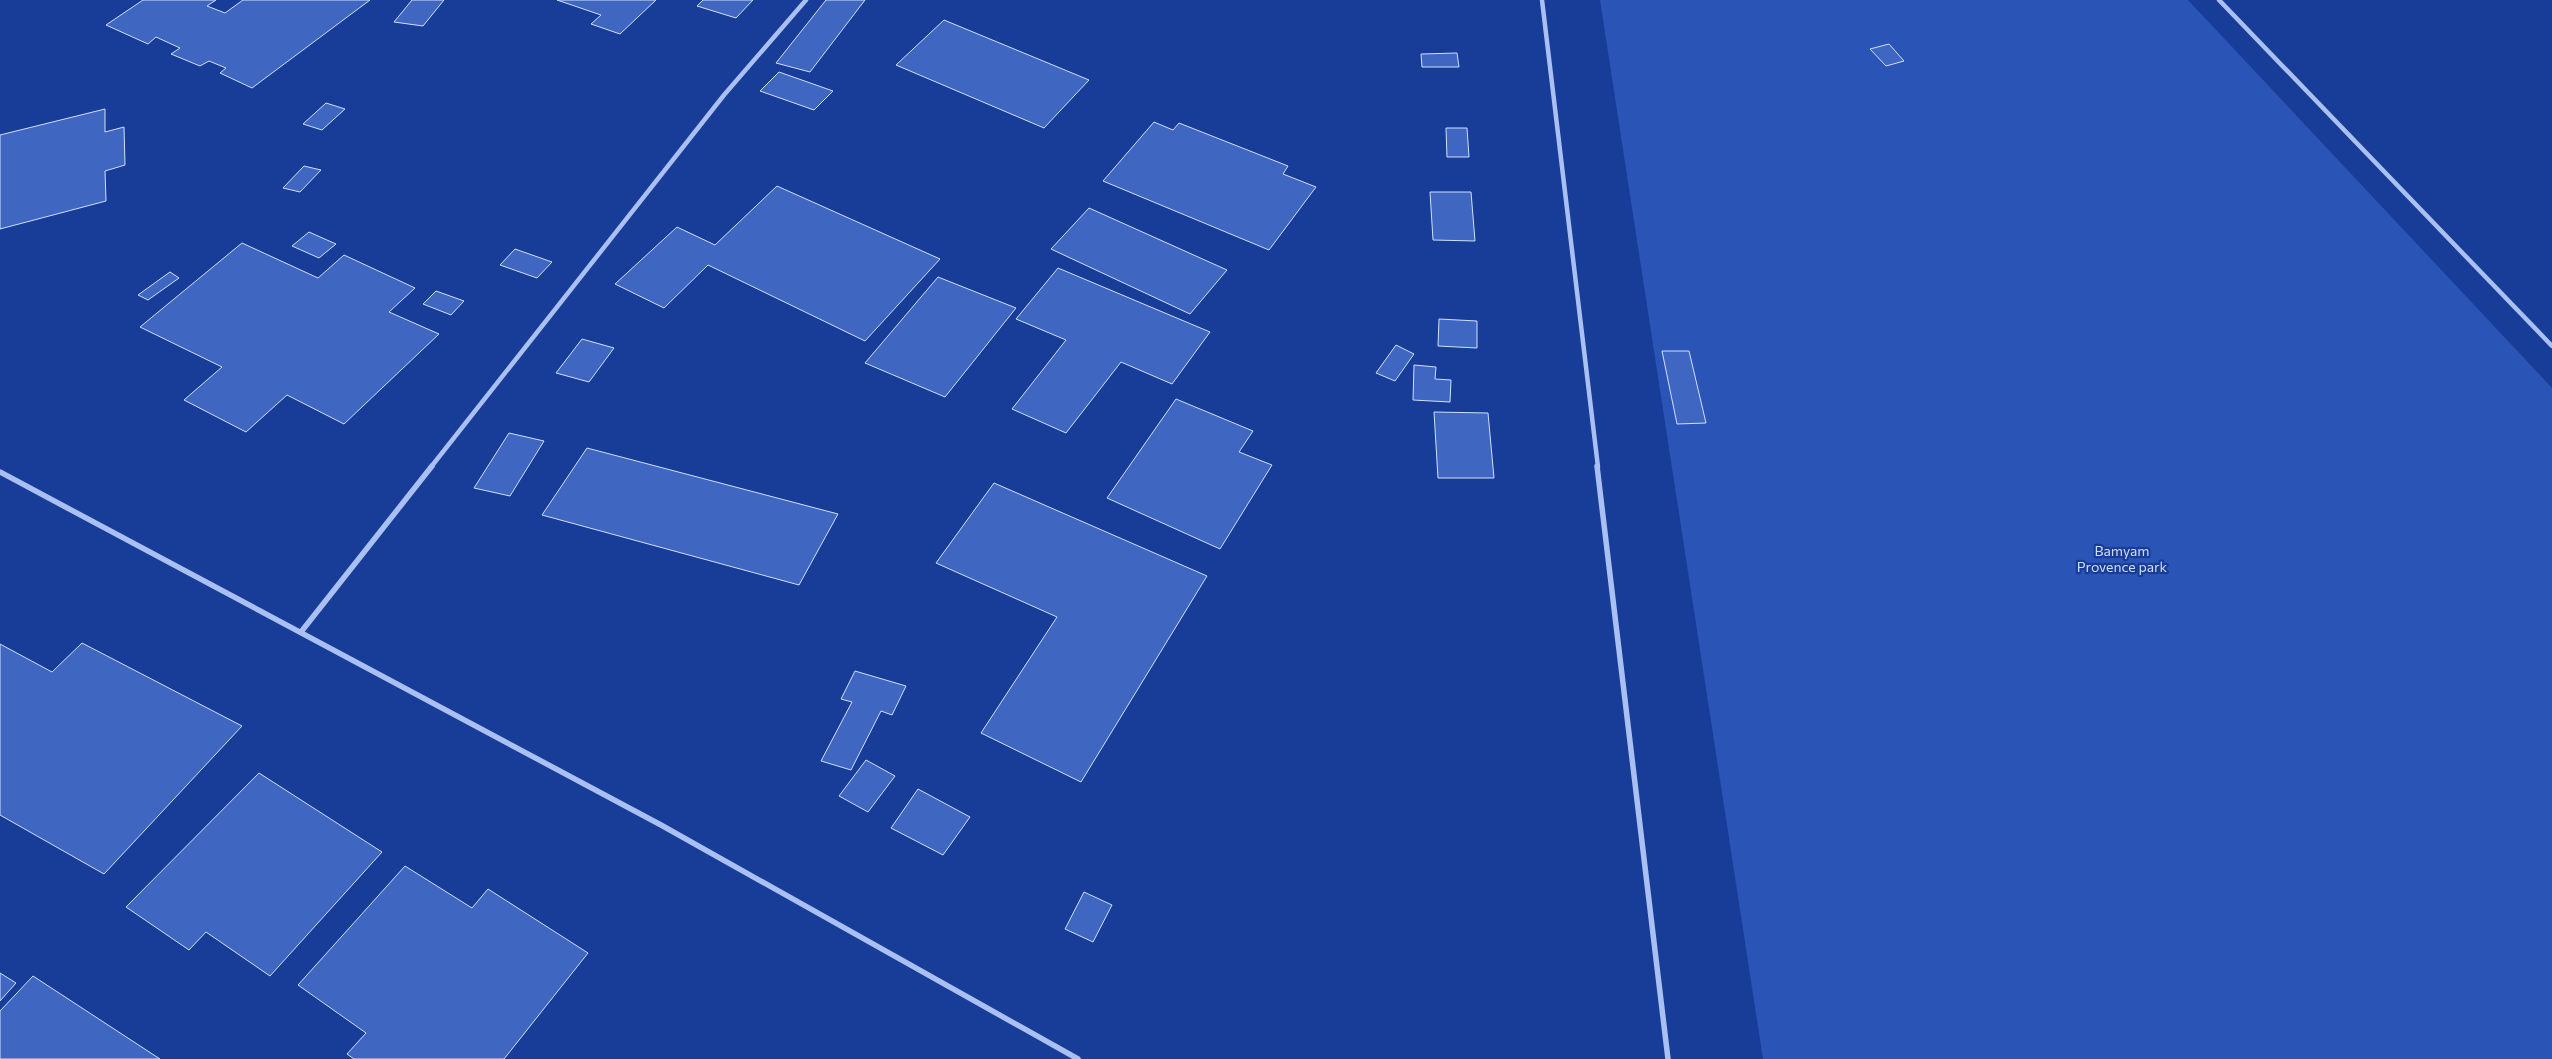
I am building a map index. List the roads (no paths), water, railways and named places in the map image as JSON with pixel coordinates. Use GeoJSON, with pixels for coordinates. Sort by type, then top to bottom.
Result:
{"type":"FeatureCollection","features":[{"type":"Feature","properties":{"kind":"street"},"geometry":{"type":"LineString","coordinates":[[301,632],[724,95],[806,0]]}},
{"type":"Feature","properties":{"kind":"street"},"geometry":{"type":"LineString","coordinates":[[1542,0],[1668,1059]]}},
{"type":"Feature","properties":{"kind":"street"},"geometry":{"type":"LineString","coordinates":[[2218,0],[2552,346]]}},
{"type":"Feature","properties":{"kind":"street"},"geometry":{"type":"LineString","coordinates":[[0,472],[661,825],[998,1016],[1078,1059]]}},
{"type":"Feature","properties":{"kind":"park label","name":"Bamyam Provence park"},"geometry":{"type":"Point","coordinates":[2122,558]}}]}
